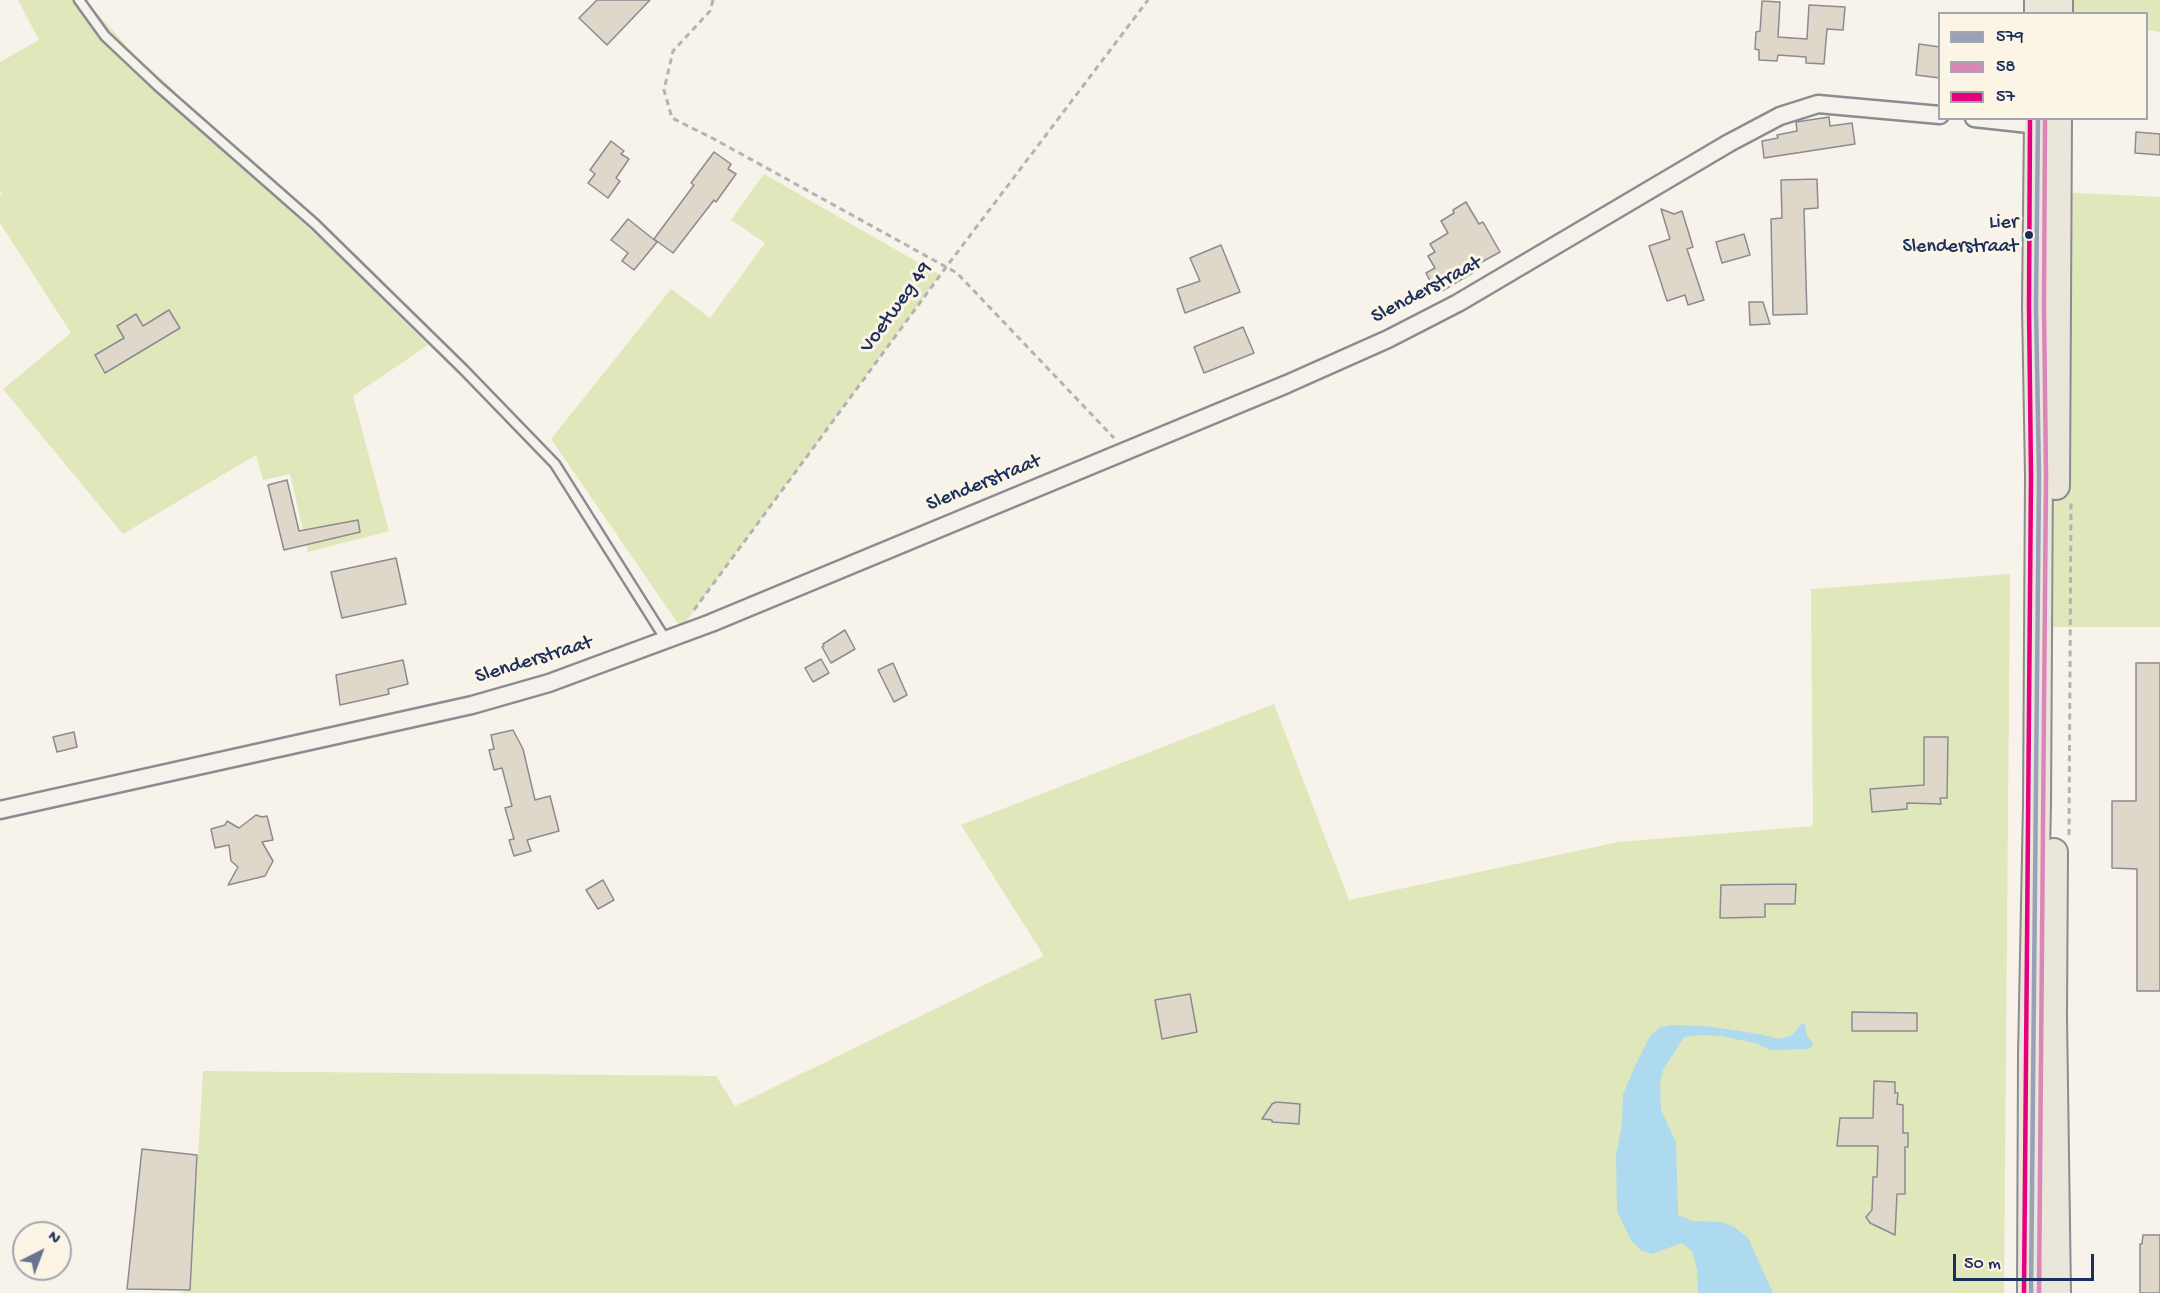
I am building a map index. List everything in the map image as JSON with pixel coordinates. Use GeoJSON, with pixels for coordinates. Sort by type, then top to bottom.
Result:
{"type":"FeatureCollection","features":[{"type":"Feature","properties":{"kind":"main road"},"geometry":{"type":"LineString","coordinates":[[2031,1293],[2039,476],[2036,306],[2048,122]]}},
{"type":"Feature","properties":{"kind":"main road"},"geometry":{"type":"LineString","coordinates":[[2048,122],[2057,1293]]}},
{"type":"Feature","properties":{"kind":"street","name":"Slenderstraat"},"geometry":{"type":"LineString","coordinates":[[0,810],[472,705],[549,683],[670,639],[1287,384],[1398,334],[1458,303],[1729,143],[1780,116],[1818,104],[1938,115]]}},
{"type":"Feature","properties":{"kind":"street"},"geometry":{"type":"LineString","coordinates":[[2011,120],[2048,122]]}},
{"type":"Feature","properties":{"kind":"lane"},"geometry":{"type":"LineString","coordinates":[[79,0],[105,36],[158,86],[315,224],[464,370],[555,464],[670,639]]}},
{"type":"Feature","properties":{"kind":"path"},"geometry":{"type":"LineString","coordinates":[[713,0],[710,11],[673,51],[664,90],[672,118],[714,138],[957,273],[1113,436],[1122,453]]}},
{"type":"Feature","properties":{"kind":"path","name":"Voetweg 49"},"geometry":{"type":"LineString","coordinates":[[670,639],[1148,0]]}},
{"type":"Feature","properties":{"kind":"path"},"geometry":{"type":"LineString","coordinates":[[2069,835],[2071,500]]}},
{"type":"Feature","properties":{"kind":"green space"},"geometry":{"type":"Polygon","coordinates":[[[18,0],[85,0],[134,54],[176,92],[167,98],[326,244],[428,345],[353,396],[389,531],[308,552],[290,474],[263,480],[256,455],[123,534],[3,389],[71,333],[0,223],[0,195],[2,194],[0,191],[0,62],[39,40],[18,0]]]}},
{"type":"Feature","properties":{"kind":"green space"},"geometry":{"type":"Polygon","coordinates":[[[2060,0],[2160,0],[2160,32],[2148,30],[2148,12],[2061,12],[2060,0]]]}},
{"type":"Feature","properties":{"kind":"green space"},"geometry":{"type":"Polygon","coordinates":[[[764,174],[940,275],[681,628],[551,439],[671,289],[710,318],[765,243],[731,220],[764,174]]]}},
{"type":"Feature","properties":{"kind":"green space"},"geometry":{"type":"Polygon","coordinates":[[[2057,192],[2160,197],[2160,627],[2053,627],[2057,192]]]}},
{"type":"Feature","properties":{"kind":"green space"},"geometry":{"type":"Polygon","coordinates":[[[2010,574],[2004,1293],[180,1293],[190,1290],[203,1071],[716,1076],[735,1106],[1044,956],[961,825],[1274,704],[1349,900],[1618,842],[1813,826],[1811,589],[2010,574]]]}},
{"type":"Feature","properties":{"kind":"water"},"geometry":{"type":"Polygon","coordinates":[[[1801,1024],[1805,1024],[1807,1035],[1813,1043],[1808,1049],[1771,1050],[1755,1043],[1721,1036],[1684,1037],[1663,1070],[1660,1084],[1661,1110],[1676,1142],[1678,1215],[1693,1221],[1721,1222],[1734,1227],[1748,1238],[1773,1293],[1698,1293],[1697,1269],[1692,1251],[1682,1243],[1652,1254],[1642,1251],[1632,1242],[1617,1211],[1616,1156],[1622,1123],[1623,1094],[1650,1036],[1660,1027],[1706,1026],[1779,1039],[1790,1036],[1801,1024]]]}},
{"type":"Feature","properties":{"kind":"building"},"geometry":{"type":"Polygon","coordinates":[[[597,0],[650,0],[607,45],[579,18],[597,0]]]}},
{"type":"Feature","properties":{"kind":"building"},"geometry":{"type":"Polygon","coordinates":[[[1762,1],[1780,2],[1778,37],[1807,39],[1809,5],[1845,7],[1843,30],[1827,29],[1824,64],[1806,63],[1806,57],[1778,55],[1777,61],[1759,60],[1759,50],[1755,49],[1756,32],[1760,31],[1762,1]]]}},
{"type":"Feature","properties":{"kind":"building"},"geometry":{"type":"Polygon","coordinates":[[[1919,44],[1938,47],[1938,78],[1916,75],[1919,44]]]}},
{"type":"Feature","properties":{"kind":"building"},"geometry":{"type":"Polygon","coordinates":[[[1829,117],[1830,126],[1852,123],[1855,144],[1764,158],[1762,141],[1797,131],[1796,122],[1829,117]]]}},
{"type":"Feature","properties":{"kind":"building"},"geometry":{"type":"Polygon","coordinates":[[[2136,132],[2160,134],[2160,155],[2135,153],[2136,132]]]}},
{"type":"Feature","properties":{"kind":"building"},"geometry":{"type":"Polygon","coordinates":[[[611,141],[624,151],[621,154],[629,159],[616,178],[620,181],[608,198],[588,183],[595,174],[590,170],[611,141]]]}},
{"type":"Feature","properties":{"kind":"building"},"geometry":{"type":"Polygon","coordinates":[[[714,152],[731,164],[728,169],[736,174],[716,202],[714,200],[673,253],[654,239],[694,185],[691,183],[714,152]]]}},
{"type":"Feature","properties":{"kind":"building"},"geometry":{"type":"Polygon","coordinates":[[[1817,179],[1818,208],[1804,209],[1807,314],[1773,315],[1771,219],[1782,218],[1781,180],[1817,179]]]}},
{"type":"Feature","properties":{"kind":"building"},"geometry":{"type":"Polygon","coordinates":[[[1466,202],[1479,224],[1483,222],[1500,252],[1471,268],[1474,272],[1437,294],[1426,273],[1435,268],[1428,256],[1435,252],[1430,244],[1448,233],[1441,221],[1466,202]]]}},
{"type":"Feature","properties":{"kind":"building"},"geometry":{"type":"Polygon","coordinates":[[[1661,209],[1674,214],[1682,211],[1693,247],[1687,249],[1704,300],[1688,305],[1685,295],[1667,301],[1649,246],[1670,239],[1661,209]]]}},
{"type":"Feature","properties":{"kind":"building"},"geometry":{"type":"Polygon","coordinates":[[[628,219],[657,242],[634,270],[622,261],[628,253],[611,240],[628,219]]]}},
{"type":"Feature","properties":{"kind":"building"},"geometry":{"type":"Polygon","coordinates":[[[1744,234],[1750,255],[1722,263],[1716,242],[1744,234]]]}},
{"type":"Feature","properties":{"kind":"building"},"geometry":{"type":"Polygon","coordinates":[[[1221,245],[1240,292],[1185,313],[1177,289],[1200,281],[1190,258],[1221,245]]]}},
{"type":"Feature","properties":{"kind":"building"},"geometry":{"type":"Polygon","coordinates":[[[1749,302],[1763,302],[1770,324],[1750,325],[1749,302]]]}},
{"type":"Feature","properties":{"kind":"building"},"geometry":{"type":"Polygon","coordinates":[[[169,310],[180,328],[105,373],[95,355],[124,338],[117,326],[136,314],[143,326],[169,310]]]}},
{"type":"Feature","properties":{"kind":"building"},"geometry":{"type":"Polygon","coordinates":[[[1243,327],[1254,353],[1204,373],[1194,347],[1243,327]]]}},
{"type":"Feature","properties":{"kind":"building"},"geometry":{"type":"Polygon","coordinates":[[[287,480],[299,531],[358,520],[360,532],[284,550],[268,485],[287,480]]]}},
{"type":"Feature","properties":{"kind":"building"},"geometry":{"type":"Polygon","coordinates":[[[396,558],[406,604],[342,618],[331,572],[396,558]]]}},
{"type":"Feature","properties":{"kind":"building"},"geometry":{"type":"Polygon","coordinates":[[[845,630],[855,649],[831,663],[822,647],[823,644],[845,630]]]}},
{"type":"Feature","properties":{"kind":"building"},"geometry":{"type":"Polygon","coordinates":[[[821,659],[829,673],[813,682],[805,668],[821,659]]]}},
{"type":"Feature","properties":{"kind":"building"},"geometry":{"type":"Polygon","coordinates":[[[403,660],[408,684],[388,689],[389,694],[340,705],[336,675],[403,660]]]}},
{"type":"Feature","properties":{"kind":"building"},"geometry":{"type":"Polygon","coordinates":[[[893,663],[907,695],[894,702],[878,670],[893,663]]]}},
{"type":"Feature","properties":{"kind":"building"},"geometry":{"type":"Polygon","coordinates":[[[2136,663],[2160,663],[2160,991],[2137,991],[2137,869],[2112,868],[2112,801],[2136,801],[2136,663]]]}},
{"type":"Feature","properties":{"kind":"building"},"geometry":{"type":"Polygon","coordinates":[[[513,730],[523,749],[535,800],[550,796],[559,831],[527,840],[531,851],[514,856],[509,840],[514,839],[505,808],[512,806],[502,768],[494,770],[489,750],[494,749],[491,735],[513,730]]]}},
{"type":"Feature","properties":{"kind":"building"},"geometry":{"type":"Polygon","coordinates":[[[74,732],[77,747],[57,752],[53,737],[74,732]]]}},
{"type":"Feature","properties":{"kind":"building"},"geometry":{"type":"Polygon","coordinates":[[[1924,737],[1948,737],[1947,798],[1940,798],[1941,804],[1907,803],[1907,809],[1872,812],[1870,789],[1924,785],[1924,737]]]}},
{"type":"Feature","properties":{"kind":"building"},"geometry":{"type":"Polygon","coordinates":[[[256,815],[267,816],[273,840],[262,842],[273,861],[265,876],[228,885],[238,867],[231,861],[229,845],[215,848],[211,829],[225,825],[227,821],[239,828],[256,815]]]}},
{"type":"Feature","properties":{"kind":"building"},"geometry":{"type":"Polygon","coordinates":[[[603,880],[614,900],[598,909],[586,890],[603,880]]]}},
{"type":"Feature","properties":{"kind":"building"},"geometry":{"type":"Polygon","coordinates":[[[1796,884],[1795,904],[1765,904],[1765,917],[1720,918],[1721,885],[1796,884]]]}},
{"type":"Feature","properties":{"kind":"building"},"geometry":{"type":"Polygon","coordinates":[[[1190,994],[1197,1032],[1162,1039],[1155,1000],[1190,994]]]}},
{"type":"Feature","properties":{"kind":"building"},"geometry":{"type":"Polygon","coordinates":[[[1852,1012],[1917,1013],[1917,1031],[1852,1031],[1852,1012]]]}},
{"type":"Feature","properties":{"kind":"building"},"geometry":{"type":"Polygon","coordinates":[[[1874,1081],[1895,1082],[1895,1093],[1898,1093],[1897,1104],[1903,1105],[1903,1133],[1908,1133],[1908,1147],[1905,1147],[1905,1194],[1897,1194],[1895,1235],[1870,1223],[1866,1217],[1872,1210],[1873,1177],[1877,1177],[1878,1146],[1837,1146],[1840,1118],[1873,1118],[1874,1081]]]}},
{"type":"Feature","properties":{"kind":"building"},"geometry":{"type":"Polygon","coordinates":[[[1276,1102],[1300,1104],[1299,1124],[1262,1119],[1272,1104],[1276,1102]]]}},
{"type":"Feature","properties":{"kind":"building"},"geometry":{"type":"Polygon","coordinates":[[[142,1149],[197,1155],[190,1290],[127,1289],[142,1149]]]}},
{"type":"Feature","properties":{"kind":"building"},"geometry":{"type":"Polygon","coordinates":[[[2143,1235],[2160,1235],[2160,1293],[2140,1293],[2140,1244],[2142,1244],[2143,1235]]]}},
{"type":"Feature","properties":{"kind":"transit line","name":"57"},"geometry":{"type":"LineString","coordinates":[[2024,1293],[2031,476],[2030,120]]}},
{"type":"Feature","properties":{"kind":"transit line","name":"579"},"geometry":{"type":"LineString","coordinates":[[2031,1293],[2039,476],[2036,306],[2038,120]]}},
{"type":"Feature","properties":{"kind":"transit line","name":"58"},"geometry":{"type":"LineString","coordinates":[[2039,1293],[2046,476],[2045,120]]}},
{"type":"Feature","properties":{"kind":"place","name":"Lier Slenderstraat"},"geometry":{"type":"Point","coordinates":[2029,235]}}]}
